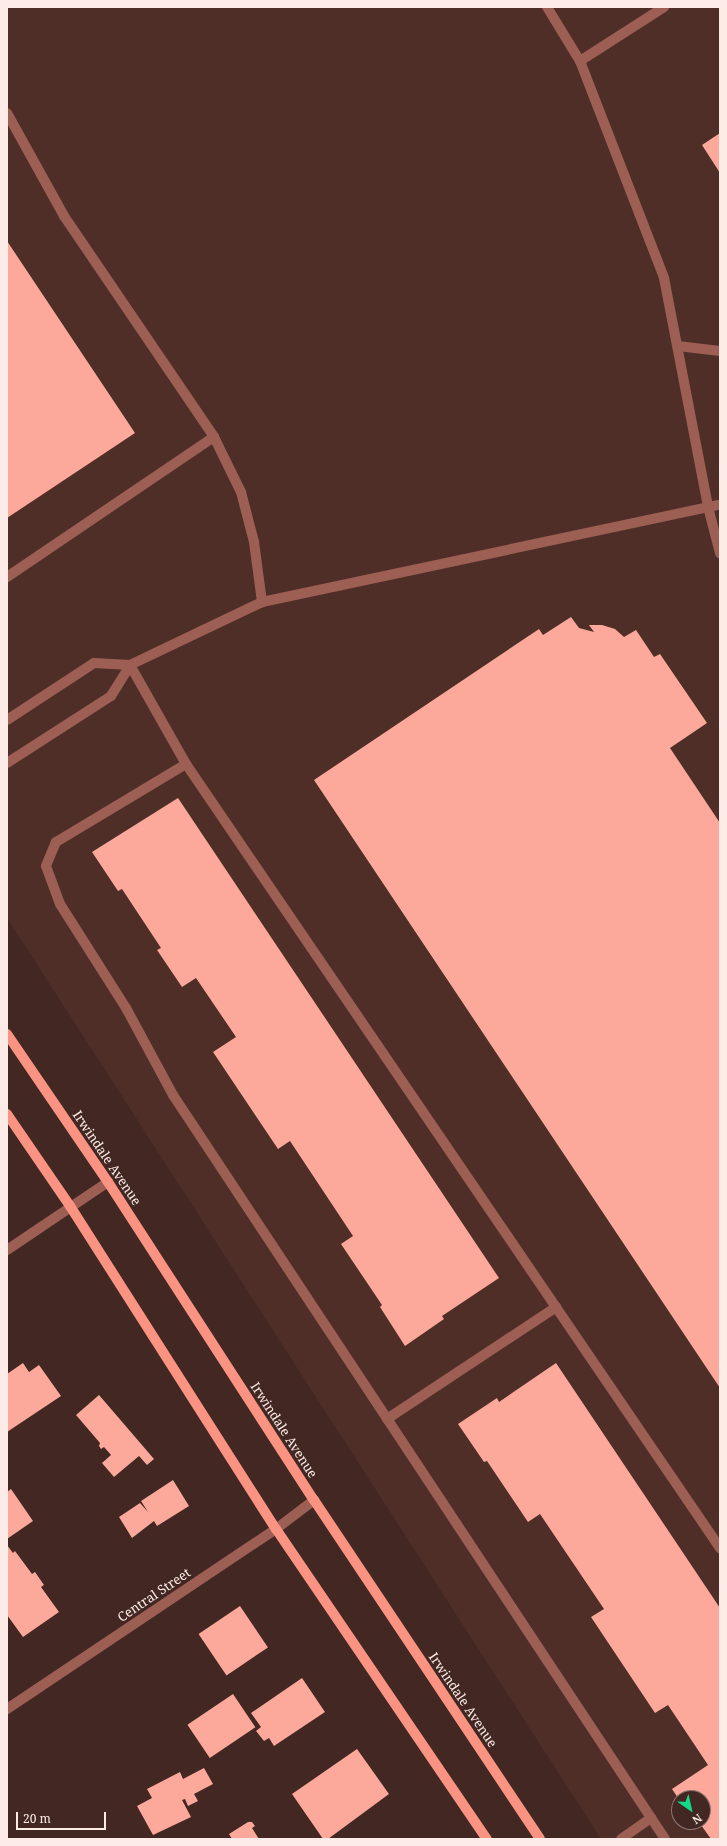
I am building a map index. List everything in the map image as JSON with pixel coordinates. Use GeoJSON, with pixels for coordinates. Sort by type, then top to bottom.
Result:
{"type":"FeatureCollection","features":[{"type":"Feature","properties":{"kind":"main road","name":"Irwindale Avenue"},"geometry":{"type":"LineString","coordinates":[[7,1034],[108,1182],[314,1500],[540,1839]]}},
{"type":"Feature","properties":{"kind":"main road"},"geometry":{"type":"LineString","coordinates":[[7,1114],[70,1206],[276,1529],[487,1839]]}},
{"type":"Feature","properties":{"kind":"street"},"geometry":{"type":"LineString","coordinates":[[547,7],[580,61],[664,278],[708,507],[720,553]]}},
{"type":"Feature","properties":{"kind":"street"},"geometry":{"type":"LineString","coordinates":[[580,61],[664,7]]}},
{"type":"Feature","properties":{"kind":"street"},"geometry":{"type":"LineString","coordinates":[[7,113],[64,216],[214,437],[241,492],[254,542],[262,602]]}},
{"type":"Feature","properties":{"kind":"street"},"geometry":{"type":"LineString","coordinates":[[678,346],[720,351]]}},
{"type":"Feature","properties":{"kind":"street"},"geometry":{"type":"LineString","coordinates":[[7,577],[214,437]]}},
{"type":"Feature","properties":{"kind":"street"},"geometry":{"type":"LineString","coordinates":[[7,720],[94,663],[130,665],[262,602],[720,505]]}},
{"type":"Feature","properties":{"kind":"street"},"geometry":{"type":"LineString","coordinates":[[7,764],[111,696],[130,665]]}},
{"type":"Feature","properties":{"kind":"street"},"geometry":{"type":"LineString","coordinates":[[130,665],[186,764],[720,1548]]}},
{"type":"Feature","properties":{"kind":"street"},"geometry":{"type":"LineString","coordinates":[[186,764],[56,842],[46,866],[60,904],[126,1008],[173,1095],[665,1839]]}},
{"type":"Feature","properties":{"kind":"street"},"geometry":{"type":"LineString","coordinates":[[7,1250],[70,1206],[108,1182]]}},
{"type":"Feature","properties":{"kind":"street"},"geometry":{"type":"LineString","coordinates":[[388,1419],[556,1307]]}},
{"type":"Feature","properties":{"kind":"street","name":"Central Street"},"geometry":{"type":"LineString","coordinates":[[7,1709],[276,1529],[314,1500]]}},
{"type":"Feature","properties":{"kind":"street"},"geometry":{"type":"LineString","coordinates":[[621,1839],[651,1818]]}},
{"type":"Feature","properties":{"kind":"shaded area"},"geometry":{"type":"Polygon","coordinates":[[[7,7],[720,7],[720,1839],[601,1839],[7,918],[7,7]]]}},
{"type":"Feature","properties":{"kind":"building"},"geometry":{"type":"Polygon","coordinates":[[[720,133],[720,173],[702,145],[720,133]]]}},
{"type":"Feature","properties":{"kind":"building"},"geometry":{"type":"Polygon","coordinates":[[[7,241],[135,433],[7,518],[7,241]]]}},
{"type":"Feature","properties":{"kind":"building"},"geometry":{"type":"Polygon","coordinates":[[[571,617],[579,628],[594,632],[589,625],[602,625],[615,629],[624,637],[636,630],[654,657],[660,654],[707,723],[670,748],[720,823],[720,1388],[314,780],[539,629],[543,635],[571,617]]]}},
{"type":"Feature","properties":{"kind":"building"},"geometry":{"type":"Polygon","coordinates":[[[178,798],[499,1278],[442,1316],[444,1319],[405,1346],[380,1307],[382,1305],[341,1244],[353,1236],[290,1141],[278,1149],[213,1052],[236,1037],[196,978],[182,987],[157,950],[161,948],[122,889],[118,891],[92,852],[178,798]]]}},
{"type":"Feature","properties":{"kind":"building"},"geometry":{"type":"Polygon","coordinates":[[[23,1363],[29,1372],[39,1365],[61,1396],[7,1432],[7,1374],[23,1363]]]}},
{"type":"Feature","properties":{"kind":"building"},"geometry":{"type":"Polygon","coordinates":[[[556,1363],[720,1608],[720,1839],[711,1839],[705,1830],[711,1830],[711,1790],[672,1789],[708,1765],[668,1705],[655,1713],[591,1617],[604,1609],[540,1514],[528,1522],[487,1461],[484,1462],[458,1424],[497,1398],[499,1402],[556,1363]]]}},
{"type":"Feature","properties":{"kind":"building"},"geometry":{"type":"Polygon","coordinates":[[[99,1395],[154,1459],[147,1465],[139,1456],[114,1477],[102,1463],[111,1455],[104,1447],[101,1449],[99,1446],[100,1443],[76,1415],[99,1395]]]}},
{"type":"Feature","properties":{"kind":"building"},"geometry":{"type":"Polygon","coordinates":[[[173,1480],[189,1506],[157,1526],[154,1521],[132,1538],[119,1517],[140,1503],[148,1512],[141,1501],[173,1480]]]}},
{"type":"Feature","properties":{"kind":"building"},"geometry":{"type":"Polygon","coordinates":[[[11,1489],[33,1521],[7,1539],[7,1492],[11,1489]]]}},
{"type":"Feature","properties":{"kind":"building"},"geometry":{"type":"Polygon","coordinates":[[[7,1545],[13,1553],[15,1551],[32,1574],[35,1572],[44,1585],[41,1587],[59,1612],[23,1637],[7,1615],[7,1545]]]}},
{"type":"Feature","properties":{"kind":"building"},"geometry":{"type":"Polygon","coordinates":[[[240,1606],[268,1647],[227,1675],[199,1634],[240,1606]]]}},
{"type":"Feature","properties":{"kind":"building"},"geometry":{"type":"Polygon","coordinates":[[[302,1678],[325,1712],[274,1746],[269,1738],[264,1741],[256,1731],[261,1727],[251,1713],[302,1678]]]}},
{"type":"Feature","properties":{"kind":"building"},"geometry":{"type":"Polygon","coordinates":[[[233,1694],[255,1727],[210,1758],[187,1725],[233,1694]]]}},
{"type":"Feature","properties":{"kind":"building"},"geometry":{"type":"Polygon","coordinates":[[[357,1749],[389,1794],[328,1839],[323,1839],[292,1794],[357,1749]]]}},
{"type":"Feature","properties":{"kind":"building"},"geometry":{"type":"Polygon","coordinates":[[[204,1768],[213,1784],[194,1794],[198,1801],[188,1806],[185,1799],[182,1800],[191,1817],[153,1835],[137,1806],[152,1798],[147,1789],[180,1772],[183,1779],[204,1768]]]}},
{"type":"Feature","properties":{"kind":"building"},"geometry":{"type":"Polygon","coordinates":[[[248,1822],[252,1822],[255,1826],[252,1828],[259,1839],[232,1839],[229,1834],[248,1822]]]}}]}
